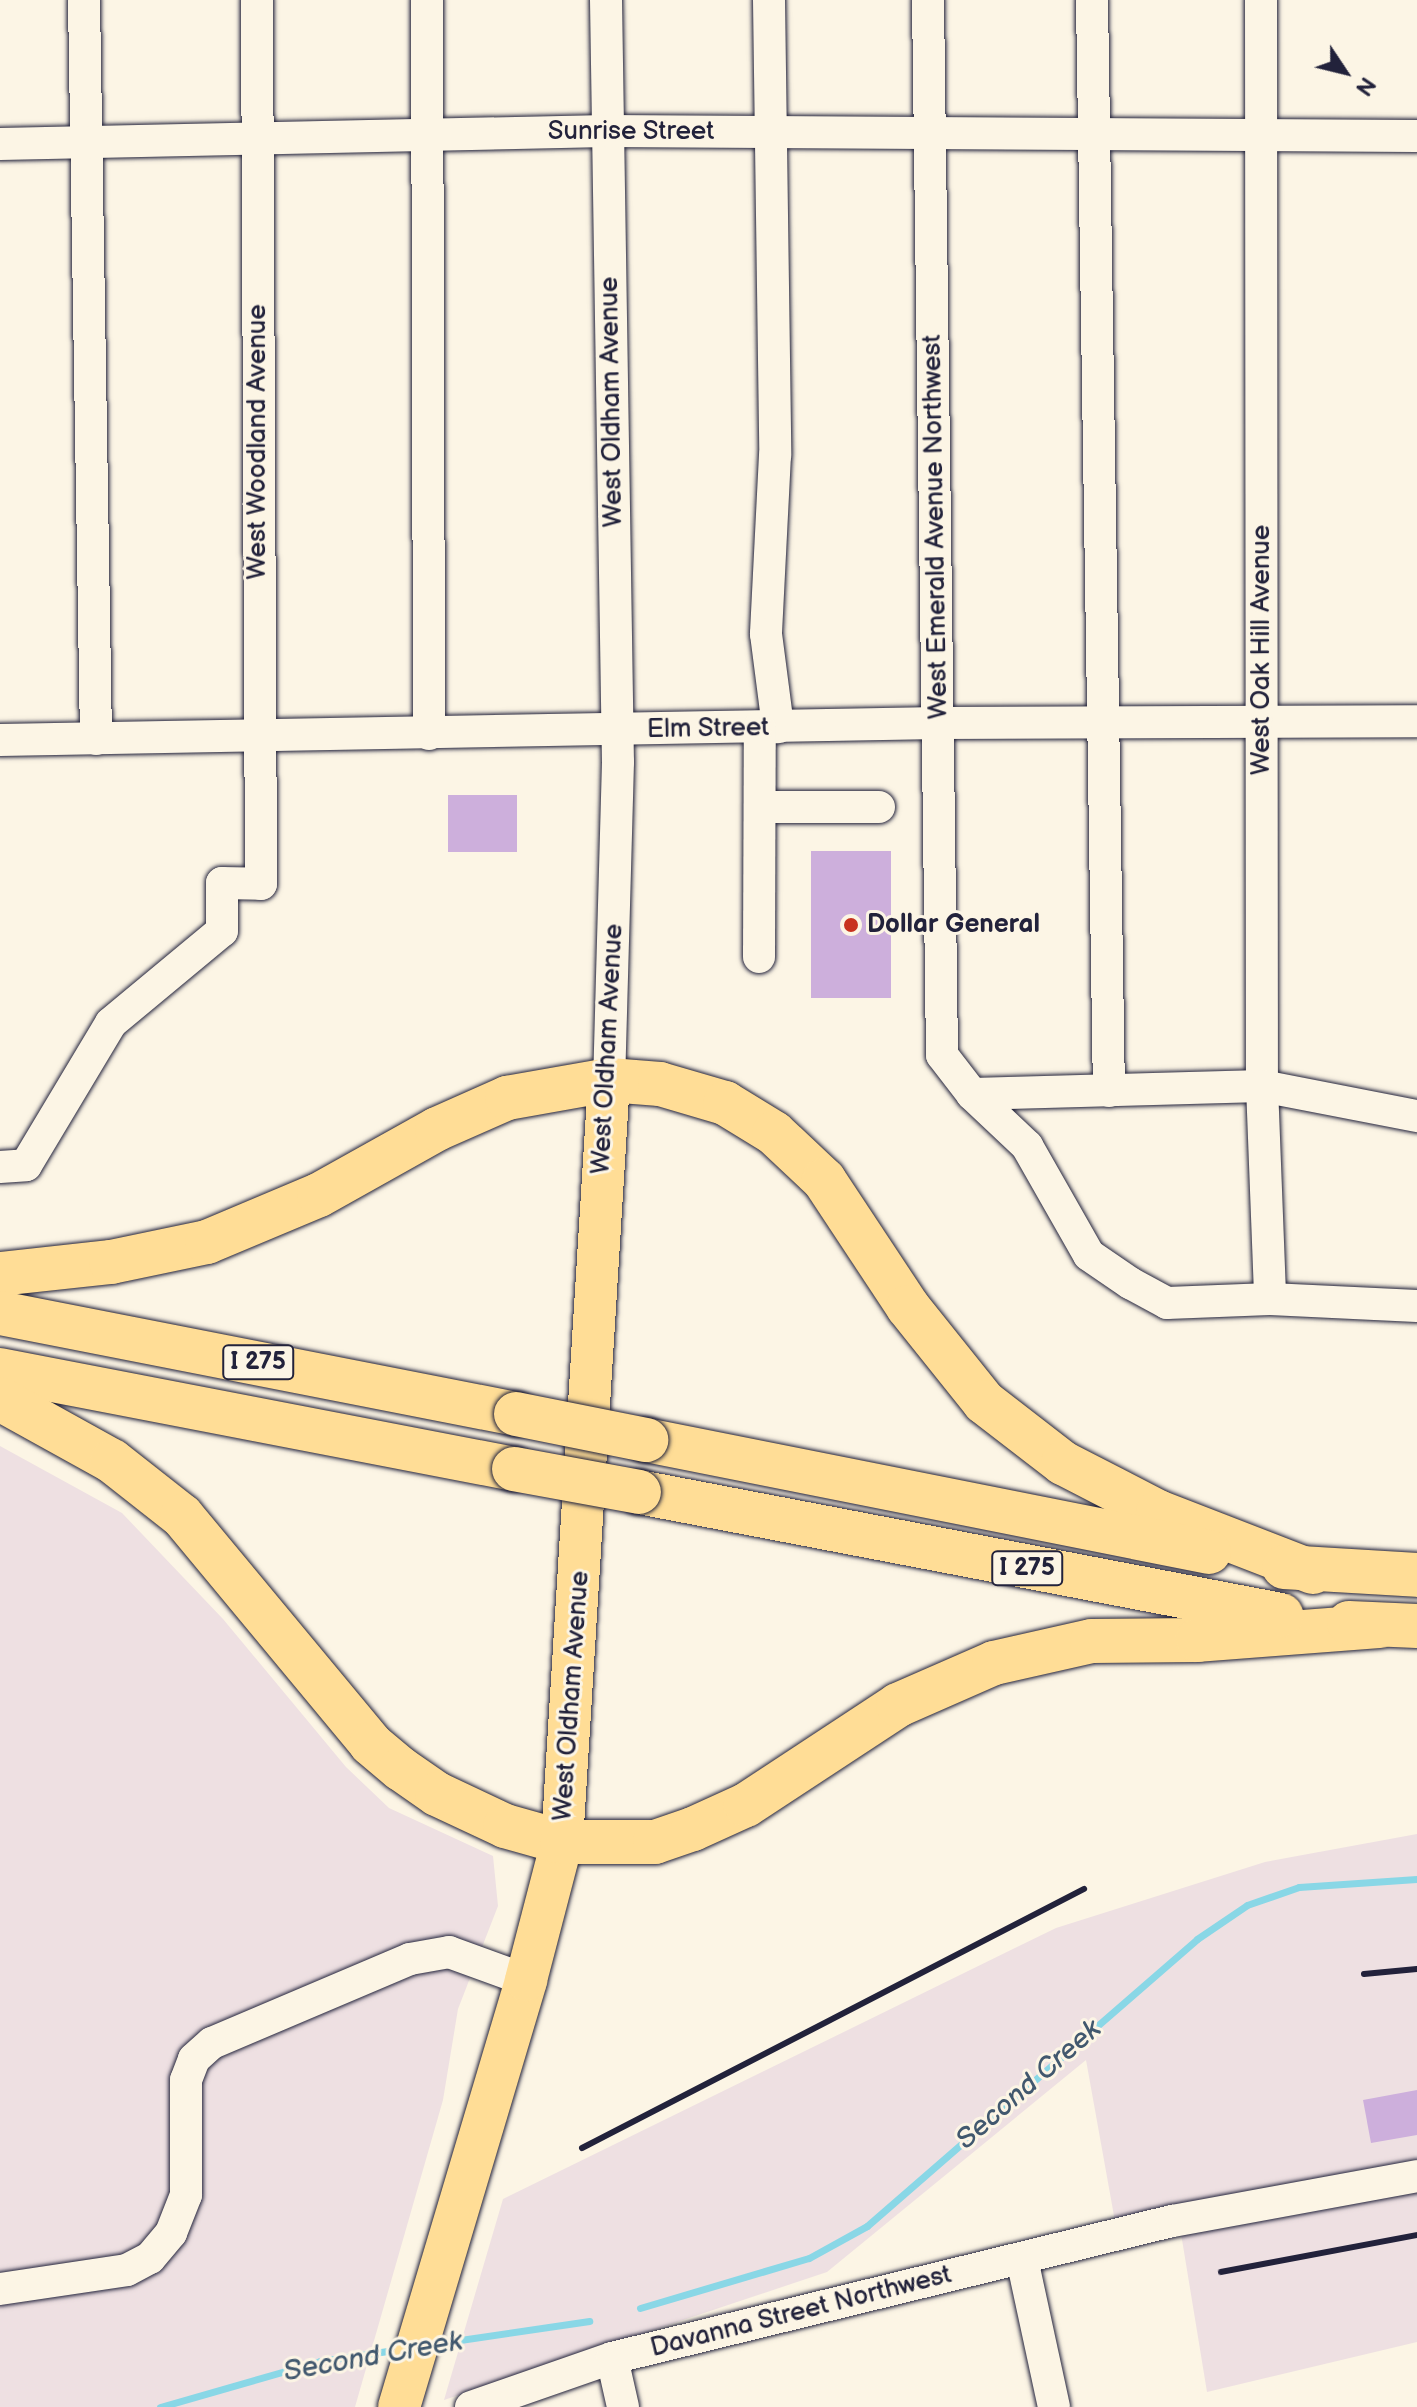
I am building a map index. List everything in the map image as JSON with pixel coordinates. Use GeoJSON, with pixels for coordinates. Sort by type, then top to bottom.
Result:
{"type":"FeatureCollection","features":[{"type":"Feature","properties":{"kind":"highway"},"geometry":{"type":"LineString","coordinates":[[0,1274],[111,1262],[207,1242],[319,1195],[437,1129],[507,1098],[609,1080],[660,1084],[725,1103],[774,1133],[824,1180],[908,1307],[984,1402],[1063,1463],[1158,1512],[1313,1572]]}},
{"type":"Feature","properties":{"kind":"highway","name":"I 275"},"geometry":{"type":"LineString","coordinates":[[0,1313],[1313,1572],[1417,1575]]}},
{"type":"Feature","properties":{"kind":"highway","name":"I 275"},"geometry":{"type":"LineString","coordinates":[[0,1370],[1236,1610],[1398,1626]]}},
{"type":"Feature","properties":{"kind":"highway"},"geometry":{"type":"LineString","coordinates":[[0,1399],[112,1461],[182,1516],[371,1744],[401,1769],[437,1794],[505,1826],[562,1842],[655,1842],[693,1829],[746,1805],[898,1705],[994,1663],[1092,1641],[1198,1640],[1398,1626]]}},
{"type":"Feature","properties":{"kind":"main road","name":"West Oldham Avenue"},"geometry":{"type":"LineString","coordinates":[[399,2407],[526,1980],[562,1842],[609,1080]]}},
{"type":"Feature","properties":{"kind":"street"},"geometry":{"type":"LineString","coordinates":[[84,0],[96,739]]}},
{"type":"Feature","properties":{"kind":"street","name":"West Woodland Avenue"},"geometry":{"type":"LineString","coordinates":[[0,1167],[26,1165],[111,1023],[222,931],[222,883],[261,884],[257,0]]}},
{"type":"Feature","properties":{"kind":"street"},"geometry":{"type":"LineString","coordinates":[[427,0],[429,734]]}},
{"type":"Feature","properties":{"kind":"street","name":"West Oldham Avenue"},"geometry":{"type":"LineString","coordinates":[[606,0],[618,731],[609,1080]]}},
{"type":"Feature","properties":{"kind":"street"},"geometry":{"type":"LineString","coordinates":[[759,957],[760,807],[769,727],[766,634],[775,455],[769,0]]}},
{"type":"Feature","properties":{"kind":"street","name":"West Emerald Avenue Northwest"},"geometry":{"type":"LineString","coordinates":[[928,0],[942,1055],[972,1094]]}},
{"type":"Feature","properties":{"kind":"street"},"geometry":{"type":"LineString","coordinates":[[1092,0],[1100,723],[1109,1091]]}},
{"type":"Feature","properties":{"kind":"street","name":"West Oak Hill Avenue"},"geometry":{"type":"LineString","coordinates":[[1261,0],[1262,1086],[1270,1299]]}},
{"type":"Feature","properties":{"kind":"street","name":"Sunrise Street"},"geometry":{"type":"LineString","coordinates":[[0,144],[607,131],[1417,136]]}},
{"type":"Feature","properties":{"kind":"street","name":"Elm Street"},"geometry":{"type":"LineString","coordinates":[[0,740],[939,723],[1417,721]]}},
{"type":"Feature","properties":{"kind":"street"},"geometry":{"type":"LineString","coordinates":[[760,807],[879,807]]}},
{"type":"Feature","properties":{"kind":"street"},"geometry":{"type":"LineString","coordinates":[[972,1094],[1262,1086],[1417,1116]]}},
{"type":"Feature","properties":{"kind":"street"},"geometry":{"type":"LineString","coordinates":[[972,1094],[1027,1146],[1089,1255],[1167,1303],[1270,1299],[1417,1306]]}},
{"type":"Feature","properties":{"kind":"street"},"geometry":{"type":"LineString","coordinates":[[0,2289],[127,2270],[150,2258],[171,2233],[186,2195],[186,2080],[194,2059],[212,2043],[410,1959],[449,1952],[526,1980]]}},
{"type":"Feature","properties":{"kind":"street","name":"Davanna Street Northwest"},"geometry":{"type":"LineString","coordinates":[[471,2407],[612,2358],[1136,2232],[1417,2176]]}},
{"type":"Feature","properties":{"kind":"street"},"geometry":{"type":"LineString","coordinates":[[1022,2259],[1054,2407]]}},
{"type":"Feature","properties":{"kind":"street"},"geometry":{"type":"LineString","coordinates":[[612,2358],[623,2407]]}},
{"type":"Feature","properties":{"kind":"shaded area"},"geometry":{"type":"Polygon","coordinates":[[[0,1446],[122,1513],[223,1619],[346,1767],[389,1808],[493,1856],[498,1906],[458,2009],[443,2100],[355,2407],[0,2407],[0,1446]]]}},
{"type":"Feature","properties":{"kind":"shaded area"},"geometry":{"type":"Polygon","coordinates":[[[1417,1834],[1417,2342],[1207,2392],[1177,2209],[1116,2227],[1086,2060],[827,2272],[444,2400],[503,2199],[1056,1928],[1265,1862],[1417,1834]]]}},
{"type":"Feature","properties":{"kind":"building"},"geometry":{"type":"Polygon","coordinates":[[[448,795],[517,795],[517,852],[448,852],[448,795]]]}},
{"type":"Feature","properties":{"kind":"building","name":"Dollar General"},"geometry":{"type":"Polygon","coordinates":[[[811,851],[891,851],[891,998],[811,998],[811,851]]]}},
{"type":"Feature","properties":{"kind":"building"},"geometry":{"type":"Polygon","coordinates":[[[1417,2090],[1417,2135],[1371,2143],[1363,2100],[1417,2090]]]}},
{"type":"Feature","properties":{"kind":"waterway","name":"Second Creek"},"geometry":{"type":"LineString","coordinates":[[640,2308],[809,2258],[867,2226],[1197,1939],[1247,1905],[1299,1887],[1417,1879]]}},
{"type":"Feature","properties":{"kind":"waterway","name":"Second Creek"},"geometry":{"type":"LineString","coordinates":[[433,2344],[589,2321]]}},
{"type":"Feature","properties":{"kind":"waterway","name":"Second Creek"},"geometry":{"type":"LineString","coordinates":[[160,2407],[320,2361],[401,2349]]}},
{"type":"Feature","properties":{"kind":"railway"},"geometry":{"type":"LineString","coordinates":[[582,2148],[1084,1889]]}},
{"type":"Feature","properties":{"kind":"railway"},"geometry":{"type":"LineString","coordinates":[[1364,1974],[1417,1969]]}},
{"type":"Feature","properties":{"kind":"railway"},"geometry":{"type":"LineString","coordinates":[[1221,2272],[1417,2235]]}},
{"type":"Feature","properties":{"kind":"place","name":"Dollar General"},"geometry":{"type":"Point","coordinates":[851,925]}}]}
